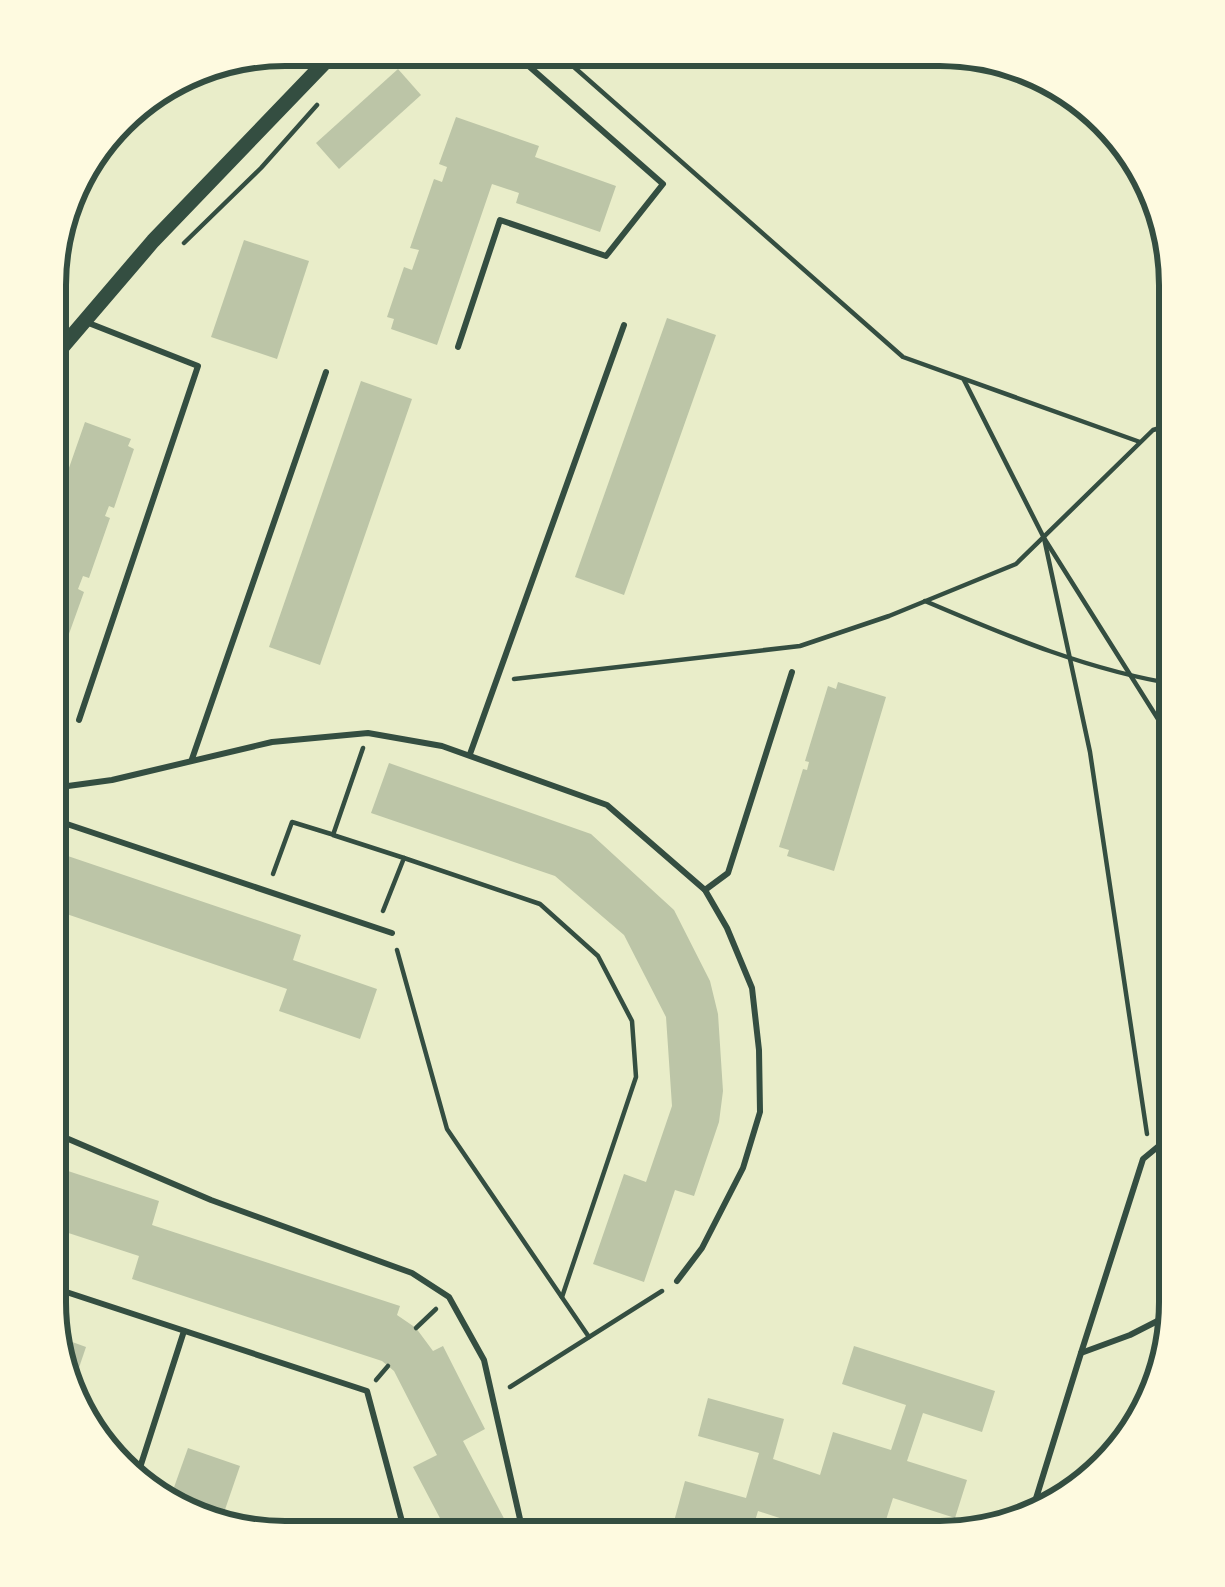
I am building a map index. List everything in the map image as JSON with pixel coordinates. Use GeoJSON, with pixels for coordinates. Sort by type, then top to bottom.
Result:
{"type":"FeatureCollection","features":[{"type":"Feature","properties":{"kind":"street"},"geometry":{"type":"LineString","coordinates":[[66,341],[322,66]]}},
{"type":"Feature","properties":{"kind":"lane"},"geometry":{"type":"LineString","coordinates":[[458,347],[500,220],[606,256],[663,184],[528,66]]}},
{"type":"Feature","properties":{"kind":"lane"},"geometry":{"type":"LineString","coordinates":[[79,720],[198,366],[83,320]]}},
{"type":"Feature","properties":{"kind":"lane"},"geometry":{"type":"LineString","coordinates":[[470,754],[624,325]]}},
{"type":"Feature","properties":{"kind":"lane"},"geometry":{"type":"LineString","coordinates":[[192,759],[326,372]]}},
{"type":"Feature","properties":{"kind":"lane"},"geometry":{"type":"LineString","coordinates":[[705,890],[728,872],[792,672]]}},
{"type":"Feature","properties":{"kind":"lane"},"geometry":{"type":"LineString","coordinates":[[66,786],[272,742],[368,734],[470,754],[607,805],[705,890],[752,988],[760,1050],[760,1112],[743,1168],[702,1248],[677,1281]]}},
{"type":"Feature","properties":{"kind":"lane"},"geometry":{"type":"LineString","coordinates":[[66,824],[392,933]]}},
{"type":"Feature","properties":{"kind":"lane"},"geometry":{"type":"LineString","coordinates":[[66,1138],[212,1201],[412,1273],[449,1297],[484,1360],[521,1521]]}},
{"type":"Feature","properties":{"kind":"lane"},"geometry":{"type":"LineString","coordinates":[[1036,1498],[1143,1159],[1159,1146]]}},
{"type":"Feature","properties":{"kind":"lane"},"geometry":{"type":"LineString","coordinates":[[66,1292],[367,1391],[402,1521]]}},
{"type":"Feature","properties":{"kind":"lane"},"geometry":{"type":"LineString","coordinates":[[1081,1353],[1159,1320]]}},
{"type":"Feature","properties":{"kind":"lane"},"geometry":{"type":"LineString","coordinates":[[140,1467],[184,1331]]}},
{"type":"Feature","properties":{"kind":"path"},"geometry":{"type":"LineString","coordinates":[[573,66],[903,357],[1140,442]]}},
{"type":"Feature","properties":{"kind":"path"},"geometry":{"type":"LineString","coordinates":[[183,244],[261,169],[329,91]]}},
{"type":"Feature","properties":{"kind":"path"},"geometry":{"type":"LineString","coordinates":[[964,380],[1044,538],[1159,719]]}},
{"type":"Feature","properties":{"kind":"path"},"geometry":{"type":"LineString","coordinates":[[496,682],[800,646],[926,601],[1016,564],[1159,428]]}},
{"type":"Feature","properties":{"kind":"path"},"geometry":{"type":"LineString","coordinates":[[1044,538],[1090,752],[1150,1154]]}},
{"type":"Feature","properties":{"kind":"path"},"geometry":{"type":"LineString","coordinates":[[926,601],[1070,659],[1159,682]]}},
{"type":"Feature","properties":{"kind":"path"},"geometry":{"type":"LineString","coordinates":[[333,835],[368,734]]}},
{"type":"Feature","properties":{"kind":"path"},"geometry":{"type":"LineString","coordinates":[[267,891],[292,822],[541,904],[598,956],[632,1021],[636,1077],[562,1298]]}},
{"type":"Feature","properties":{"kind":"path"},"geometry":{"type":"LineString","coordinates":[[384,910],[404,858]]}},
{"type":"Feature","properties":{"kind":"path"},"geometry":{"type":"LineString","coordinates":[[392,933],[447,1130],[589,1337]]}},
{"type":"Feature","properties":{"kind":"path"},"geometry":{"type":"LineString","coordinates":[[495,1396],[677,1281]]}},
{"type":"Feature","properties":{"kind":"path"},"geometry":{"type":"LineString","coordinates":[[416,1328],[449,1297]]}},
{"type":"Feature","properties":{"kind":"building"},"geometry":{"type":"Polygon","coordinates":[[[398,69],[421,95],[339,169],[316,143],[398,69]]]}},
{"type":"Feature","properties":{"kind":"building"},"geometry":{"type":"Polygon","coordinates":[[[456,117],[539,146],[535,157],[616,186],[600,232],[516,203],[519,193],[492,184],[437,345],[391,329],[394,319],[387,317],[404,267],[412,270],[419,250],[410,248],[434,179],[442,182],[447,167],[439,164],[456,117]]]}},
{"type":"Feature","properties":{"kind":"building"},"geometry":{"type":"Polygon","coordinates":[[[244,240],[309,261],[277,359],[211,337],[244,240]]]}},
{"type":"Feature","properties":{"kind":"building"},"geometry":{"type":"Polygon","coordinates":[[[667,318],[716,335],[624,595],[575,577],[667,318]]]}},
{"type":"Feature","properties":{"kind":"building"},"geometry":{"type":"Polygon","coordinates":[[[361,381],[412,399],[320,665],[269,647],[361,381]]]}},
{"type":"Feature","properties":{"kind":"building"},"geometry":{"type":"Polygon","coordinates":[[[85,422],[131,439],[128,446],[134,449],[114,508],[109,506],[105,516],[110,518],[89,578],[83,576],[78,589],[84,592],[66,642],[66,476],[85,422]]]}},
{"type":"Feature","properties":{"kind":"building"},"geometry":{"type":"Polygon","coordinates":[[[838,682],[886,697],[834,871],[787,856],[789,850],[779,847],[803,769],[807,770],[809,762],[805,761],[828,686],[836,689],[838,682]]]}},
{"type":"Feature","properties":{"kind":"building"},"geometry":{"type":"Polygon","coordinates":[[[389,763],[591,834],[674,910],[710,981],[718,1014],[723,1091],[719,1122],[694,1196],[675,1190],[644,1282],[593,1264],[624,1174],[646,1182],[672,1106],[666,1017],[624,935],[555,876],[371,813],[389,763]]]}},
{"type":"Feature","properties":{"kind":"building"},"geometry":{"type":"Polygon","coordinates":[[[66,855],[301,935],[293,960],[377,989],[360,1039],[279,1011],[287,989],[66,914],[66,855]]]}},
{"type":"Feature","properties":{"kind":"building"},"geometry":{"type":"Polygon","coordinates":[[[68,1171],[159,1201],[152,1225],[400,1306],[397,1315],[416,1328],[433,1351],[443,1346],[485,1429],[463,1441],[505,1521],[441,1521],[413,1467],[437,1455],[394,1371],[382,1361],[132,1279],[139,1256],[66,1232],[68,1171]]]}},
{"type":"Feature","properties":{"kind":"building"},"geometry":{"type":"Polygon","coordinates":[[[70,1341],[86,1347],[78,1372],[70,1341]]]}},
{"type":"Feature","properties":{"kind":"building"},"geometry":{"type":"Polygon","coordinates":[[[854,1346],[995,1391],[982,1432],[923,1413],[907,1461],[967,1480],[955,1518],[893,1498],[886,1521],[789,1521],[758,1511],[755,1521],[674,1521],[685,1481],[746,1498],[759,1453],[698,1436],[708,1398],[784,1419],[773,1459],[820,1475],[833,1432],[891,1450],[906,1405],[842,1384],[854,1346]]]}},
{"type":"Feature","properties":{"kind":"building"},"geometry":{"type":"Polygon","coordinates":[[[188,1448],[240,1466],[224,1513],[173,1490],[188,1448]]]}}]}
